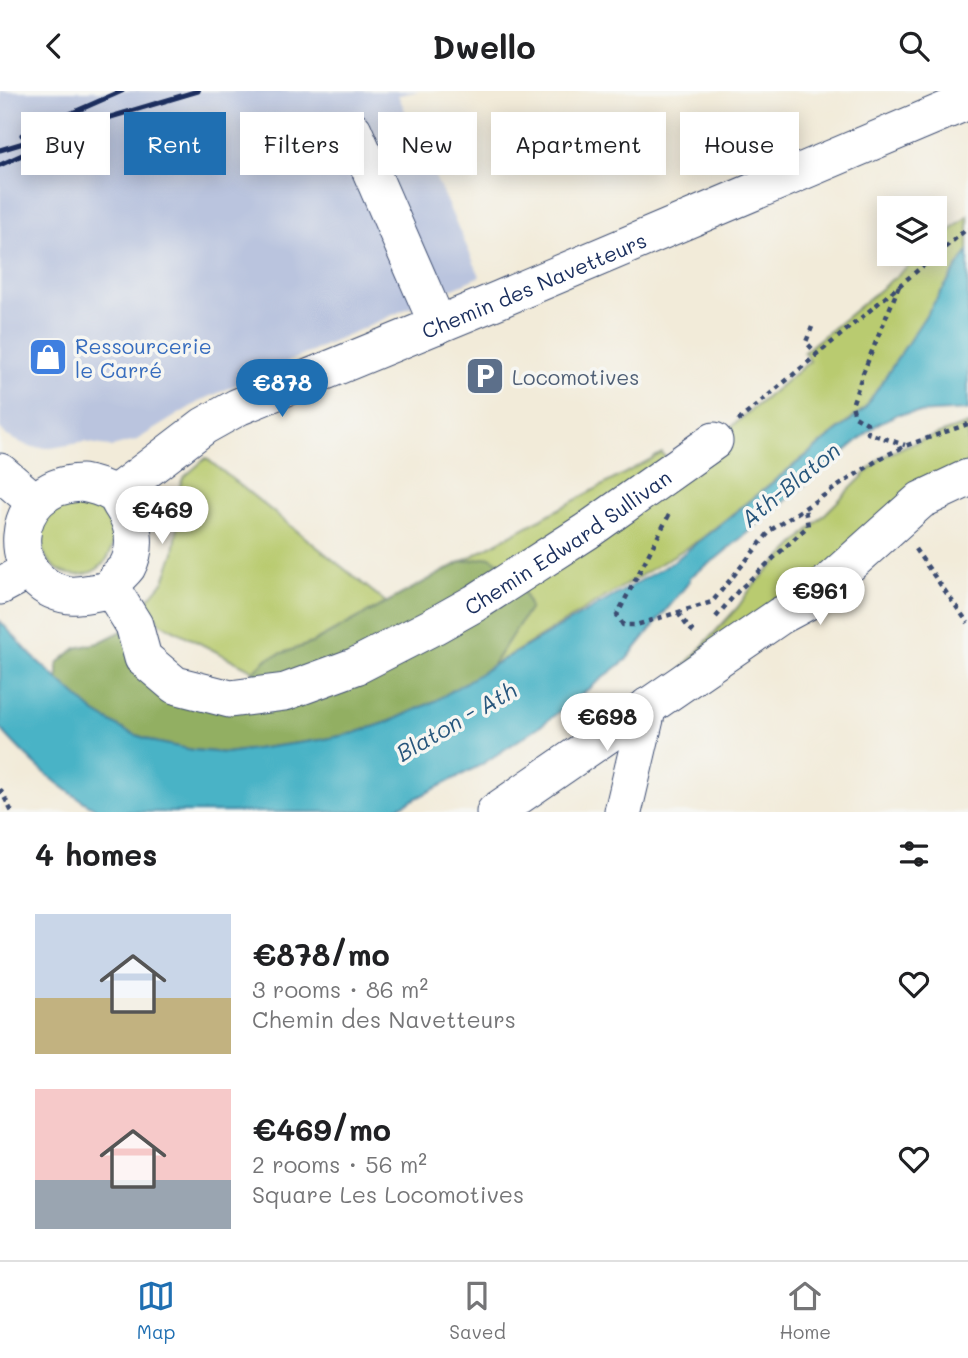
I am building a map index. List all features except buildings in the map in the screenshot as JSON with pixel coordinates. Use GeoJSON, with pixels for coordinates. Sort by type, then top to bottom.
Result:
{"type":"FeatureCollection","features":[{"type":"Feature","properties":{"kind":"street","name":"Chemin des Navetteurs"},"geometry":{"type":"LineString","coordinates":[[115,494],[221,415],[968,101]]}},
{"type":"Feature","properties":{"kind":"street"},"geometry":{"type":"LineString","coordinates":[[364,153],[438,325]]}},
{"type":"Feature","properties":{"kind":"street","name":"Chemin Edward Sullivan"},"geometry":{"type":"LineString","coordinates":[[111,588],[134,625],[144,658],[175,685],[230,699],[285,692],[356,666],[475,603],[710,448]]}},
{"type":"Feature","properties":{"kind":"street"},"geometry":{"type":"LineString","coordinates":[[0,472],[35,502]]}},
{"type":"Feature","properties":{"kind":"street"},"geometry":{"type":"LineString","coordinates":[[495,812],[780,616],[808,601],[922,500],[968,478]]}},
{"type":"Feature","properties":{"kind":"street"},"geometry":{"type":"LineString","coordinates":[[82,483],[115,494],[129,515],[133,550],[127,567],[111,588],[85,595],[69,595],[40,582],[15,578],[23,554],[21,537],[25,520],[35,502],[55,488],[68,484],[82,483]]}},
{"type":"Feature","properties":{"kind":"street"},"geometry":{"type":"LineString","coordinates":[[623,812],[641,711]]}},
{"type":"Feature","properties":{"kind":"path"},"geometry":{"type":"LineString","coordinates":[[710,448],[968,228]]}},
{"type":"Feature","properties":{"kind":"path"},"geometry":{"type":"LineString","coordinates":[[899,286],[852,405],[855,416],[867,423],[868,433],[905,446]]}},
{"type":"Feature","properties":{"kind":"path"},"geometry":{"type":"LineString","coordinates":[[812,327],[806,342],[818,355]]}},
{"type":"Feature","properties":{"kind":"path"},"geometry":{"type":"LineString","coordinates":[[670,514],[617,615],[623,625],[636,625],[712,602],[771,530],[881,458],[905,446],[968,424]]}},
{"type":"Feature","properties":{"kind":"path"},"geometry":{"type":"LineString","coordinates":[[897,522],[968,623]]}},
{"type":"Feature","properties":{"kind":"path"},"geometry":{"type":"LineString","coordinates":[[678,613],[688,627]]}},
{"type":"Feature","properties":{"kind":"path"},"geometry":{"type":"LineString","coordinates":[[0,789],[12,812]]}},
{"type":"Feature","properties":{"kind":"shaded area"},"geometry":{"type":"Polygon","coordinates":[[[0,91],[419,91],[398,95],[406,112],[378,112],[378,175],[434,175],[480,276],[200,401],[135,441],[112,447],[85,442],[51,448],[30,447],[7,436],[0,428],[0,91]]]}},
{"type":"Feature","properties":{"kind":"green space"},"geometry":{"type":"Polygon","coordinates":[[[968,216],[968,251],[865,408],[701,539],[492,666],[530,607],[461,562],[662,453],[675,470],[810,361],[804,352],[908,266],[947,266],[947,234],[968,216]]]}},
{"type":"Feature","properties":{"kind":"green space"},"geometry":{"type":"Polygon","coordinates":[[[968,424],[968,478],[673,680],[738,607],[752,587],[881,458],[905,446],[968,424]]]}},
{"type":"Feature","properties":{"kind":"green space"},"geometry":{"type":"Polygon","coordinates":[[[206,458],[387,603],[312,643],[268,658],[254,671],[160,623],[146,602],[164,581],[174,552],[178,523],[176,496],[183,478],[206,458]]]}},
{"type":"Feature","properties":{"kind":"green space"},"geometry":{"type":"Polygon","coordinates":[[[77,503],[91,506],[103,513],[110,525],[113,539],[110,553],[103,565],[91,572],[77,575],[63,572],[51,565],[44,553],[41,539],[44,525],[51,513],[63,506],[77,503]]]}},
{"type":"Feature","properties":{"kind":"green space"},"geometry":{"type":"Polygon","coordinates":[[[490,557],[517,577],[530,608],[492,666],[435,701],[391,721],[355,733],[226,753],[193,750],[155,742],[126,731],[94,712],[58,681],[58,663],[76,648],[98,643],[134,625],[175,685],[242,683],[268,658],[312,643],[461,562],[490,557]]]}},
{"type":"Feature","properties":{"kind":"water"},"geometry":{"type":"Polygon","coordinates":[[[968,251],[968,410],[898,414],[879,423],[717,558],[690,577],[690,581],[626,660],[543,724],[481,765],[401,806],[384,812],[101,812],[47,775],[0,728],[0,621],[32,656],[94,712],[126,731],[155,742],[193,750],[226,753],[355,733],[391,721],[435,701],[673,562],[861,412],[968,251]]]}},
{"type":"Feature","properties":{"kind":"railway"},"geometry":{"type":"LineString","coordinates":[[74,112],[122,91]]}},
{"type":"Feature","properties":{"kind":"railway"},"geometry":{"type":"LineString","coordinates":[[0,150],[198,91]]}},
{"type":"Feature","properties":{"kind":"railway"},"geometry":{"type":"LineString","coordinates":[[0,165],[21,155]]}},
{"type":"Feature","properties":{"kind":"place","name":"Ressourcerie le Carré"},"geometry":{"type":"Point","coordinates":[48,357]}},
{"type":"Feature","properties":{"kind":"place","name":"Locomotives"},"geometry":{"type":"Point","coordinates":[485,376]}},
{"type":"Feature","properties":{"kind":"water label","name":"Ath-Blaton"},"geometry":{"type":"Point","coordinates":[790,484]}},
{"type":"Feature","properties":{"kind":"water label","name":"Blaton - Ath"},"geometry":{"type":"Point","coordinates":[456,721]}}]}
